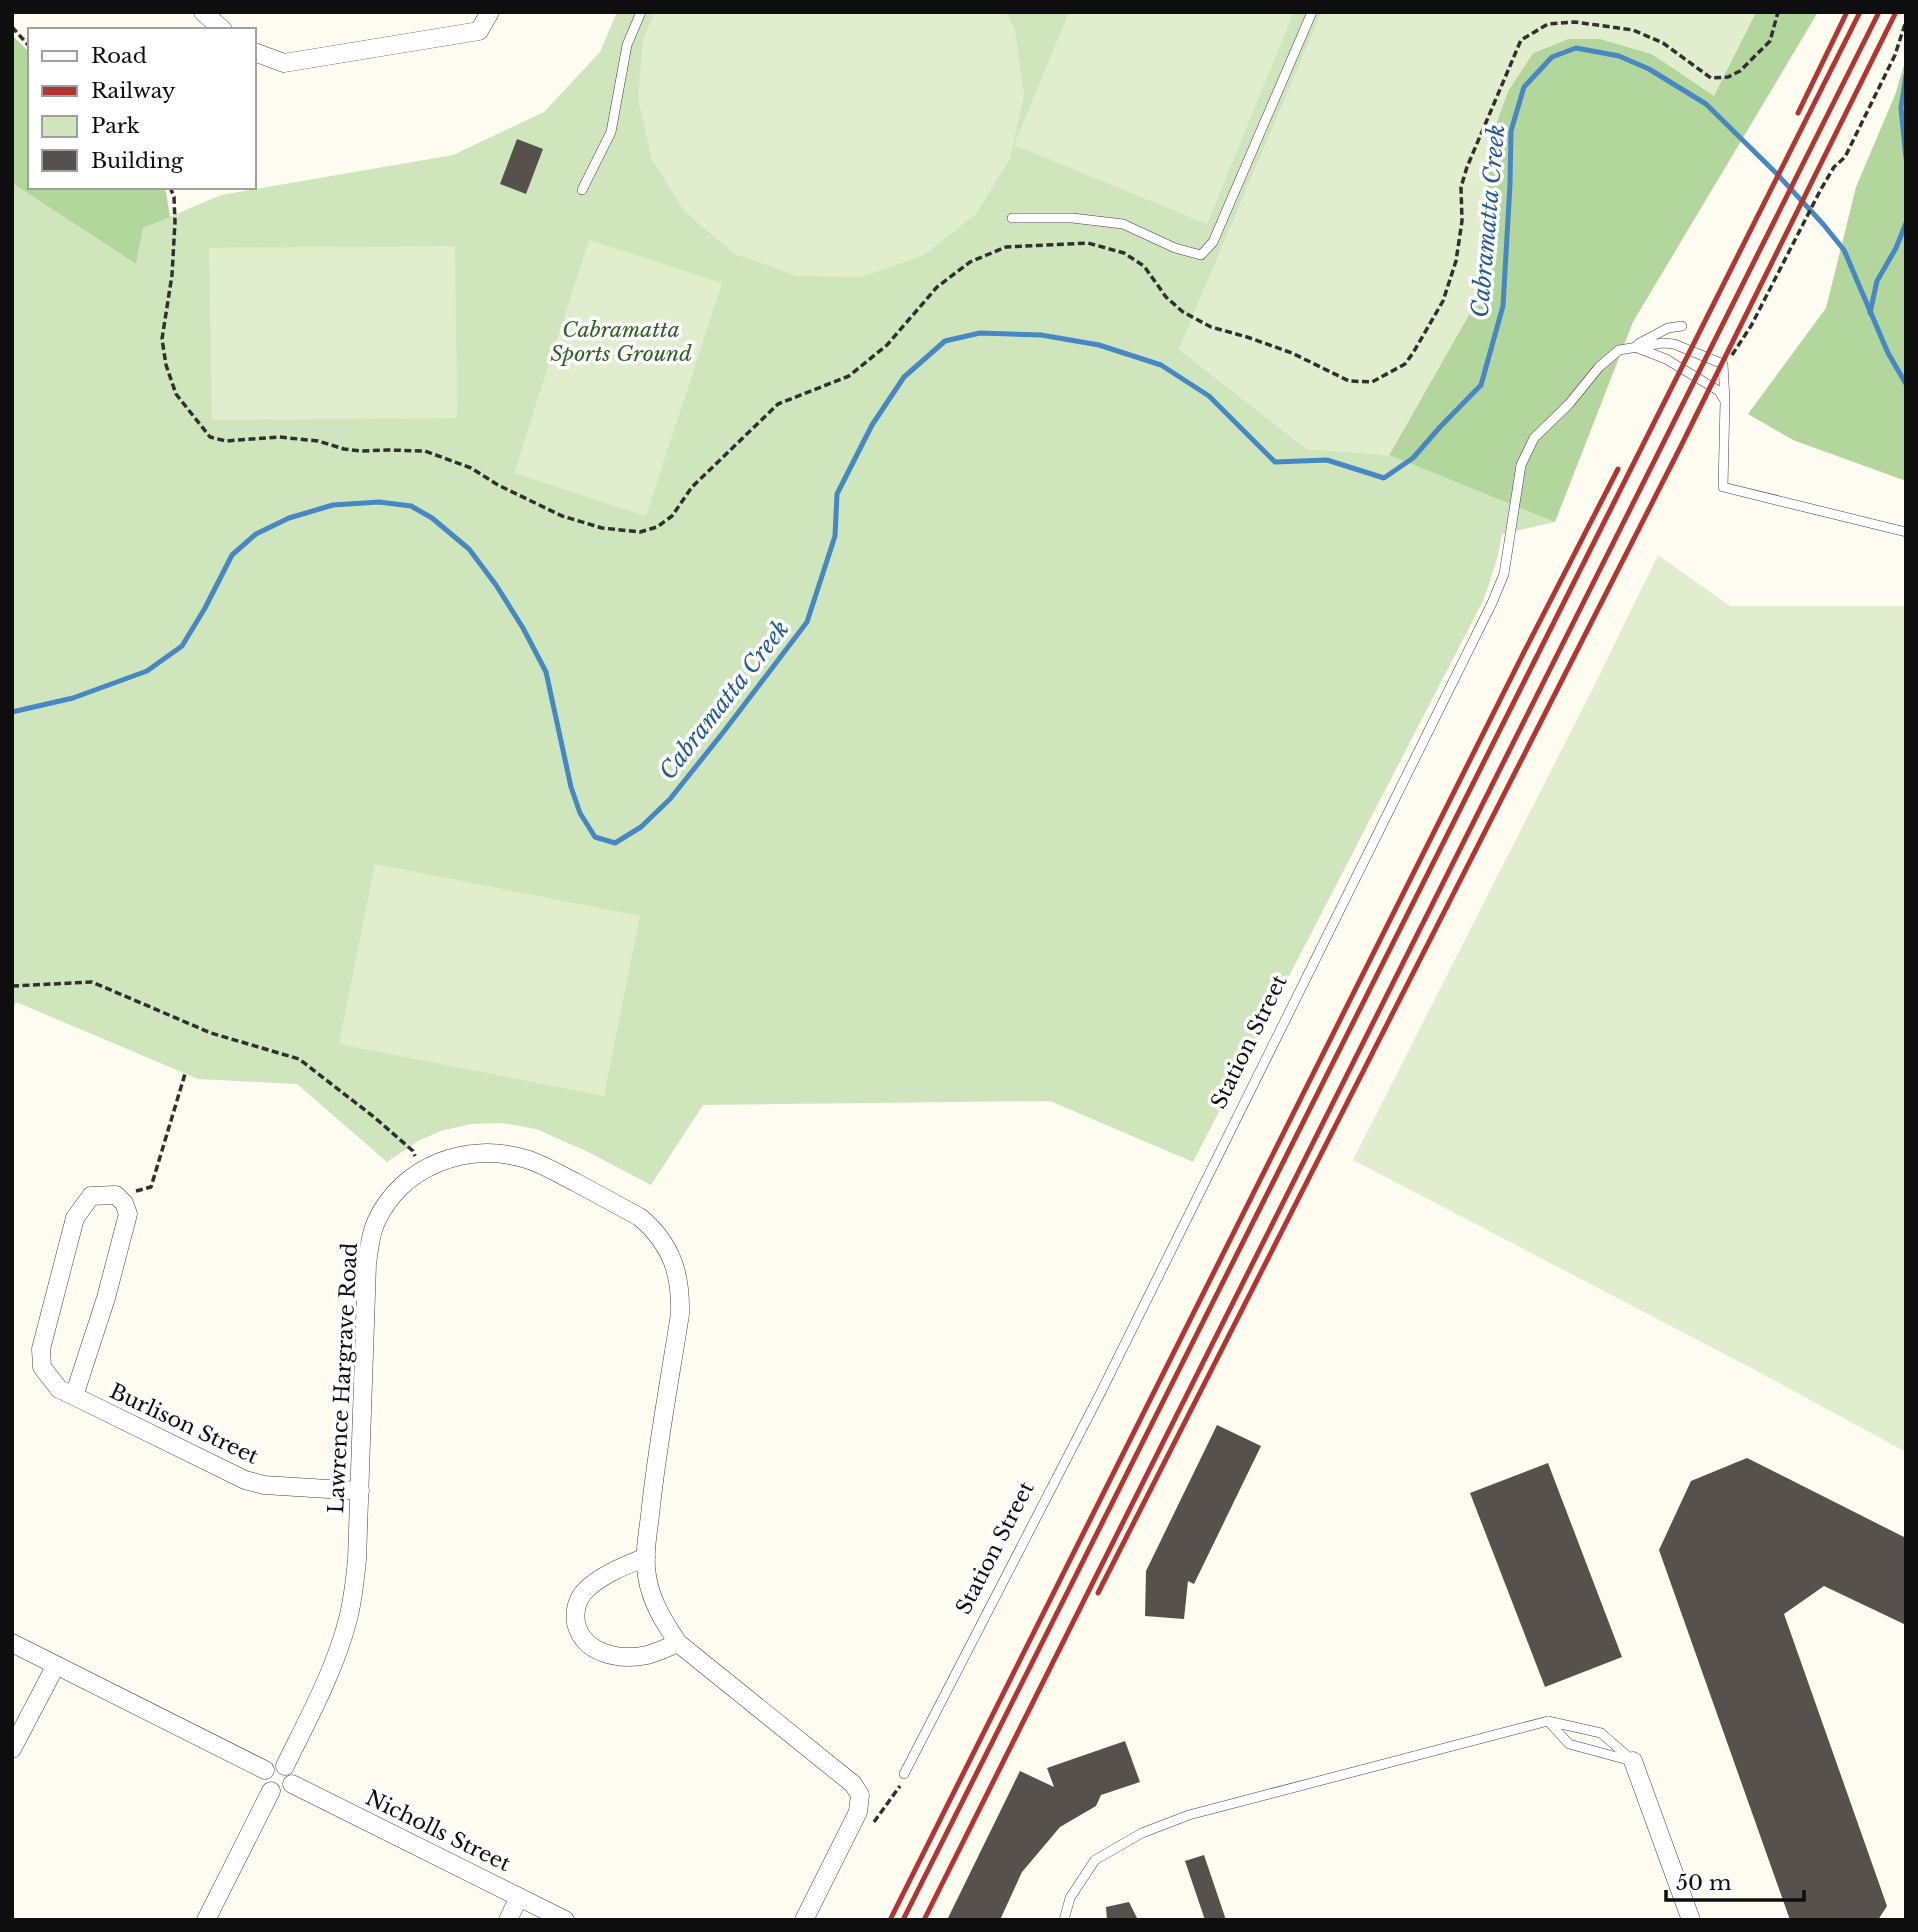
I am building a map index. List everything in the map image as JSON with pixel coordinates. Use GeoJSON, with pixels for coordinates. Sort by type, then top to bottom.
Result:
{"type":"FeatureCollection","features":[{"type":"Feature","properties":{"kind":"street"},"geometry":{"type":"LineString","coordinates":[[203,12],[221,28]]}},
{"type":"Feature","properties":{"kind":"street"},"geometry":{"type":"LineString","coordinates":[[256,53],[284,63],[479,31],[490,12]]}},
{"type":"Feature","properties":{"kind":"street","name":"Lawrence Hargrave Road"},"geometry":{"type":"LineString","coordinates":[[285,1766],[327,1676],[347,1621],[357,1560],[367,1264],[371,1236],[391,1198],[422,1170],[439,1161],[477,1153],[495,1153],[529,1160],[642,1218],[667,1247],[676,1269],[681,1292],[680,1314],[654,1482],[646,1575],[652,1598],[678,1643],[853,1784],[860,1795],[858,1812],[804,1920]]}},
{"type":"Feature","properties":{"kind":"street","name":"Burlison Street"},"geometry":{"type":"LineString","coordinates":[[74,1396],[106,1298],[128,1214],[124,1203],[116,1195],[91,1196],[75,1218],[41,1349],[42,1367],[59,1389],[245,1480],[264,1485],[360,1491]]}},
{"type":"Feature","properties":{"kind":"street"},"geometry":{"type":"LineString","coordinates":[[646,1557],[618,1569],[583,1594],[575,1613],[580,1635],[598,1651],[612,1655],[647,1655],[678,1643]]}},
{"type":"Feature","properties":{"kind":"street"},"geometry":{"type":"LineString","coordinates":[[12,1643],[265,1770]]}},
{"type":"Feature","properties":{"kind":"street"},"geometry":{"type":"LineString","coordinates":[[12,1749],[56,1665]]}},
{"type":"Feature","properties":{"kind":"street"},"geometry":{"type":"LineString","coordinates":[[1633,1761],[1691,1920]]}},
{"type":"Feature","properties":{"kind":"street"},"geometry":{"type":"LineString","coordinates":[[277,1764],[285,1766],[292,1773],[292,1784],[283,1792],[271,1791],[264,1783],[265,1770],[277,1764]]}},
{"type":"Feature","properties":{"kind":"street","name":"Nicholls Street"},"geometry":{"type":"LineString","coordinates":[[292,1784],[565,1920]]}},
{"type":"Feature","properties":{"kind":"street"},"geometry":{"type":"LineString","coordinates":[[206,1920],[271,1791]]}},
{"type":"Feature","properties":{"kind":"street"},"geometry":{"type":"LineString","coordinates":[[508,1920],[519,1897]]}},
{"type":"Feature","properties":{"kind":"lane"},"geometry":{"type":"LineString","coordinates":[[582,190],[611,132],[627,46],[641,12]]}},
{"type":"Feature","properties":{"kind":"lane"},"geometry":{"type":"LineString","coordinates":[[1012,218],[1072,218],[1123,224],[1175,248],[1201,255],[1213,242],[1312,12]]}},
{"type":"Feature","properties":{"kind":"lane","name":"Station Street"},"geometry":{"type":"LineString","coordinates":[[904,1774],[1101,1392],[1492,603],[1504,574],[1521,465],[1534,438],[1569,404],[1599,367],[1619,350],[1668,328],[1682,326]]}},
{"type":"Feature","properties":{"kind":"lane"},"geometry":{"type":"LineString","coordinates":[[1633,346],[1674,344],[1723,364],[1723,487],[1906,532]]}},
{"type":"Feature","properties":{"kind":"lane"},"geometry":{"type":"LineString","coordinates":[[1633,346],[1666,359],[1709,384],[1719,391],[1725,401]]}},
{"type":"Feature","properties":{"kind":"lane"},"geometry":{"type":"LineString","coordinates":[[1548,1721],[1569,1744],[1633,1761]]}},
{"type":"Feature","properties":{"kind":"lane"},"geometry":{"type":"LineString","coordinates":[[1064,1920],[1070,1898],[1094,1860],[1142,1833],[1202,1812],[1548,1721],[1601,1733],[1633,1761]]}},
{"type":"Feature","properties":{"kind":"path"},"geometry":{"type":"LineString","coordinates":[[171,189],[174,197],[175,222],[172,275],[162,339],[166,365],[176,394],[210,437],[226,441],[279,437],[318,441],[360,452],[425,451],[471,468],[498,485],[562,516],[602,528],[640,533],[657,527],[672,516],[692,487],[778,404],[849,376],[887,345],[937,287],[970,262],[1006,247],[1088,243],[1124,253],[1144,266],[1166,297],[1183,312],[1211,327],[1292,353],[1349,380],[1372,382],[1405,364],[1443,300],[1456,261],[1462,221],[1461,187],[1466,167],[1521,40],[1548,24],[1575,22],[1633,30],[1663,43],[1711,78],[1728,77],[1740,71],[1770,41],[1778,12]]}},
{"type":"Feature","properties":{"kind":"path"},"geometry":{"type":"LineString","coordinates":[[1723,364],[1734,353],[1751,326],[1821,189],[1834,167],[1845,157],[1895,55],[1906,20]]}},
{"type":"Feature","properties":{"kind":"path"},"geometry":{"type":"LineString","coordinates":[[12,27],[28,45]]}},
{"type":"Feature","properties":{"kind":"path"},"geometry":{"type":"LineString","coordinates":[[12,986],[92,982],[211,1033],[299,1059],[374,1117],[412,1151],[422,1170]]}},
{"type":"Feature","properties":{"kind":"path"},"geometry":{"type":"LineString","coordinates":[[116,1195],[151,1188],[186,1074]]}},
{"type":"Feature","properties":{"kind":"green space","name":"Cabramatta Sports Ground"},"geometry":{"type":"Polygon","coordinates":[[[617,12],[1322,12],[1179,349],[1307,449],[1389,455],[1555,522],[1502,534],[1484,599],[1193,1162],[1050,1101],[703,1105],[651,1185],[586,1151],[536,1129],[502,1123],[471,1124],[441,1131],[418,1141],[387,1162],[297,1084],[198,1079],[16,1002],[12,1013],[12,183],[136,264],[143,228],[221,195],[453,155],[544,112],[600,52],[617,12]]]}},
{"type":"Feature","properties":{"kind":"green space"},"geometry":{"type":"Polygon","coordinates":[[[655,12],[1006,12],[1015,30],[1024,95],[1010,159],[976,214],[924,255],[862,277],[797,276],[735,254],[685,212],[652,160],[638,100],[643,39],[655,12]]]}},
{"type":"Feature","properties":{"kind":"green space"},"geometry":{"type":"Polygon","coordinates":[[[1069,12],[1294,12],[1207,224],[1014,145],[1069,12]]]}},
{"type":"Feature","properties":{"kind":"green space"},"geometry":{"type":"Polygon","coordinates":[[[1322,12],[1756,12],[1714,96],[1652,54],[1601,39],[1568,39],[1533,53],[1508,91],[1492,135],[1479,297],[1389,455],[1307,449],[1179,349],[1322,12]]]}},
{"type":"Feature","properties":{"kind":"green space"},"geometry":{"type":"Polygon","coordinates":[[[1756,12],[1818,12],[1633,322],[1555,522],[1389,455],[1479,297],[1492,135],[1508,91],[1533,53],[1568,39],[1601,39],[1652,54],[1714,95],[1756,12]]]}},
{"type":"Feature","properties":{"kind":"green space"},"geometry":{"type":"Polygon","coordinates":[[[12,35],[28,51],[28,189],[164,189],[170,217],[143,228],[136,264],[12,183],[12,35]]]}},
{"type":"Feature","properties":{"kind":"green space"},"geometry":{"type":"Polygon","coordinates":[[[1906,58],[1906,481],[1793,440],[1748,414],[1826,308],[1856,187],[1895,95],[1906,58]]]}},
{"type":"Feature","properties":{"kind":"green space","name":"Cabramatta Sports Ground"},"geometry":{"type":"Polygon","coordinates":[[[589,240],[722,283],[646,516],[514,473],[589,240]]]}},
{"type":"Feature","properties":{"kind":"green space"},"geometry":{"type":"Polygon","coordinates":[[[455,246],[457,418],[212,420],[209,248],[455,246]]]}},
{"type":"Feature","properties":{"kind":"green space"},"geometry":{"type":"Polygon","coordinates":[[[1658,555],[1730,606],[1906,606],[1906,1452],[1353,1160],[1658,555]]]}},
{"type":"Feature","properties":{"kind":"green space"},"geometry":{"type":"Polygon","coordinates":[[[375,864],[640,916],[604,1096],[339,1044],[375,864]]]}},
{"type":"Feature","properties":{"kind":"building"},"geometry":{"type":"Polygon","coordinates":[[[517,139],[543,149],[526,194],[500,184],[517,139]]]}},
{"type":"Feature","properties":{"kind":"building"},"geometry":{"type":"Polygon","coordinates":[[[1217,1425],[1261,1446],[1194,1584],[1188,1581],[1184,1619],[1145,1616],[1146,1571],[1217,1425]]]}},
{"type":"Feature","properties":{"kind":"building"},"geometry":{"type":"Polygon","coordinates":[[[1747,1458],[1906,1538],[1906,1625],[1824,1586],[1784,1614],[1887,1906],[1878,1920],[1790,1920],[1659,1550],[1691,1481],[1747,1458]]]}},
{"type":"Feature","properties":{"kind":"building"},"geometry":{"type":"Polygon","coordinates":[[[1548,1463],[1622,1657],[1545,1687],[1470,1493],[1548,1463]]]}},
{"type":"Feature","properties":{"kind":"building"},"geometry":{"type":"Polygon","coordinates":[[[1125,1741],[1140,1782],[1101,1795],[1096,1806],[1060,1827],[1022,1872],[1000,1920],[947,1920],[1020,1771],[1054,1787],[1047,1768],[1125,1741]]]}},
{"type":"Feature","properties":{"kind":"building"},"geometry":{"type":"Polygon","coordinates":[[[1204,1855],[1226,1920],[1205,1920],[1185,1861],[1204,1855]]]}},
{"type":"Feature","properties":{"kind":"building"},"geometry":{"type":"Polygon","coordinates":[[[1129,1902],[1138,1920],[1107,1920],[1106,1907],[1129,1902]]]}},
{"type":"Feature","properties":{"kind":"waterway","name":"Cabramatta Creek"},"geometry":{"type":"LineString","coordinates":[[12,712],[73,698],[147,671],[182,646],[232,555],[256,534],[289,518],[333,505],[379,502],[411,506],[432,518],[469,549],[523,628],[546,672],[571,787],[580,813],[595,837],[615,843],[641,827],[670,799],[807,622],[835,536],[837,494],[872,425],[904,377],[945,341],[980,333],[1041,335],[1099,345],[1161,365],[1209,396],[1275,462],[1327,460],[1384,478],[1413,458],[1481,385],[1503,306],[1511,131],[1524,87],[1552,57],[1576,48],[1619,56],[1649,69],[1706,104],[1776,173],[1844,250],[1888,353],[1906,384]]}},
{"type":"Feature","properties":{"kind":"waterway"},"geometry":{"type":"LineString","coordinates":[[1906,75],[1901,108],[1906,158]]}},
{"type":"Feature","properties":{"kind":"waterway"},"geometry":{"type":"LineString","coordinates":[[1870,313],[1877,281],[1896,248],[1906,223]]}},
{"type":"Feature","properties":{"kind":"railway"},"geometry":{"type":"LineString","coordinates":[[1798,113],[1847,12]]}},
{"type":"Feature","properties":{"kind":"railway"},"geometry":{"type":"LineString","coordinates":[[903,1920],[1860,12]]}},
{"type":"Feature","properties":{"kind":"railway"},"geometry":{"type":"LineString","coordinates":[[924,1920],[1879,12]]}},
{"type":"Feature","properties":{"kind":"railway"},"geometry":{"type":"LineString","coordinates":[[1098,1593],[1681,446],[1896,12]]}},
{"type":"Feature","properties":{"kind":"railway"},"geometry":{"type":"LineString","coordinates":[[890,1920],[1618,469]]}}]}
